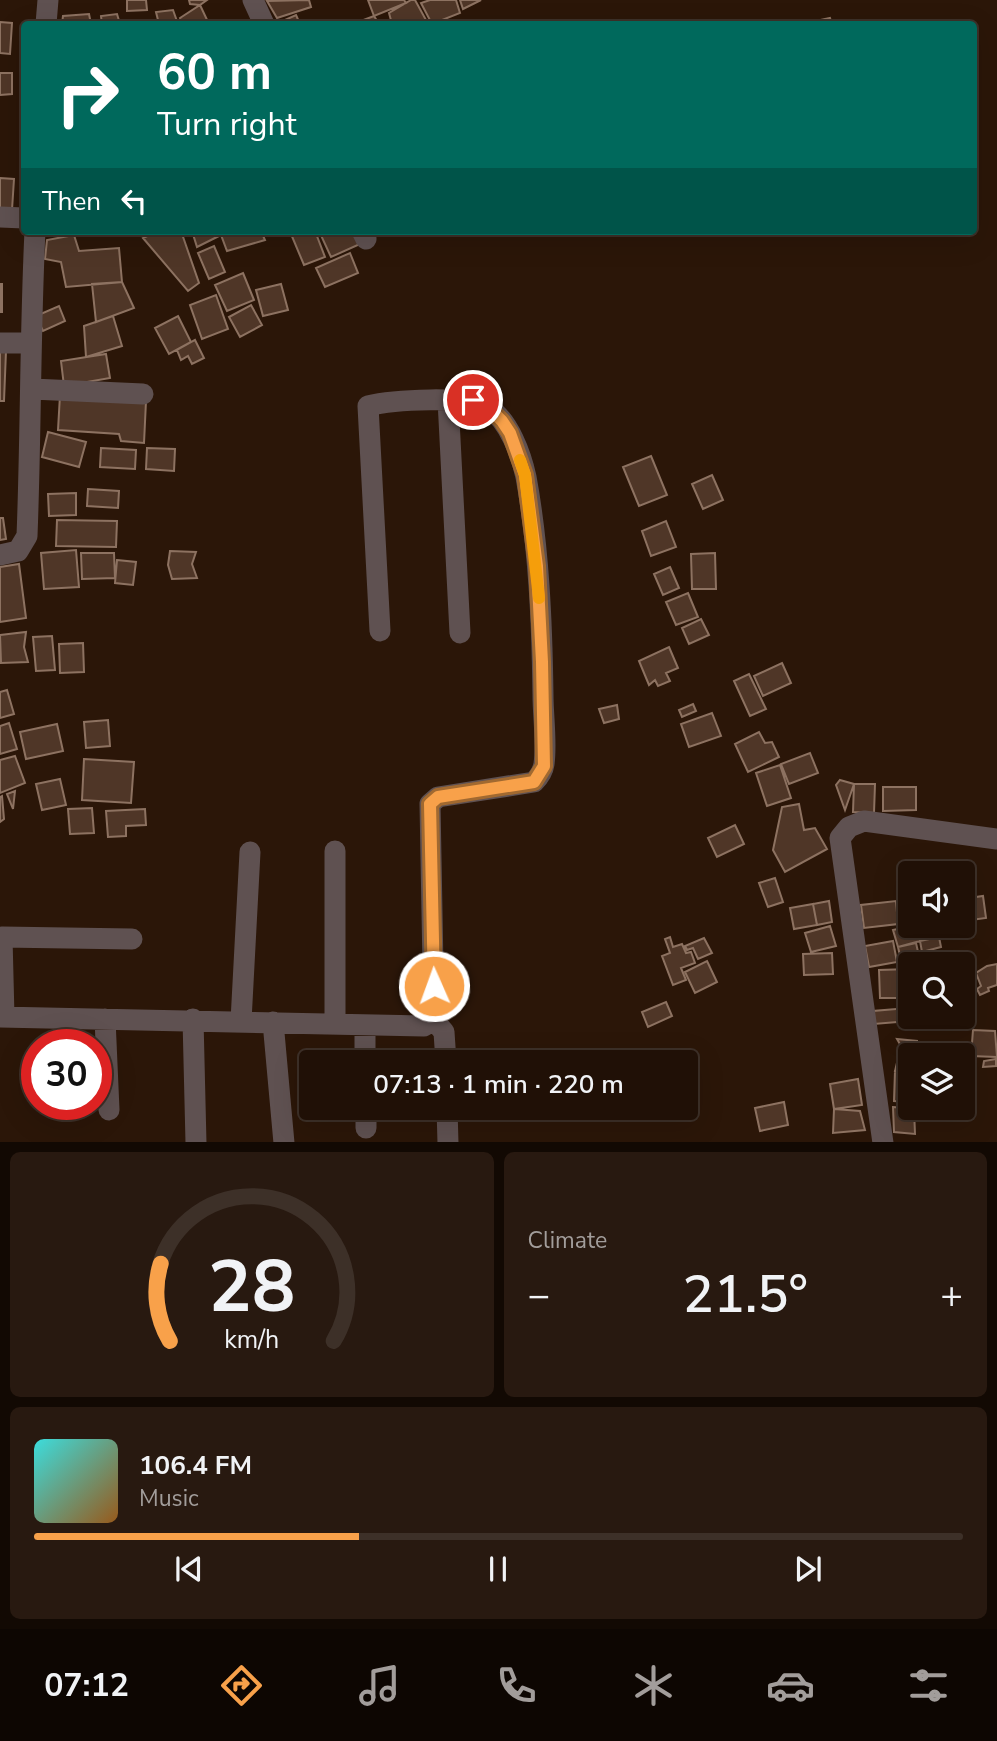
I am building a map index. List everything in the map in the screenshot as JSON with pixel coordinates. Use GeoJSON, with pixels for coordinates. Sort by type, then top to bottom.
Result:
{"type":"FeatureCollection","features":[{"type":"Feature","properties":{"kind":"street"},"geometry":{"type":"LineString","coordinates":[[47,21],[48,0]]}},
{"type":"Feature","properties":{"kind":"street"},"geometry":{"type":"LineString","coordinates":[[253,0],[263,21]]}},
{"type":"Feature","properties":{"kind":"street"},"geometry":{"type":"LineString","coordinates":[[0,218],[21,218]]}},
{"type":"Feature","properties":{"kind":"street"},"geometry":{"type":"LineString","coordinates":[[0,555],[18,551],[27,536],[35,235]]}},
{"type":"Feature","properties":{"kind":"street"},"geometry":{"type":"LineString","coordinates":[[0,343],[30,343]]}},
{"type":"Feature","properties":{"kind":"street"},"geometry":{"type":"LineString","coordinates":[[32,389],[143,394]]}},
{"type":"Feature","properties":{"kind":"street"},"geometry":{"type":"LineString","coordinates":[[448,400],[460,633]]}},
{"type":"Feature","properties":{"kind":"street"},"geometry":{"type":"LineString","coordinates":[[380,631],[368,406],[473,400],[489,408],[502,421],[510,433],[525,475],[537,566],[544,766],[534,782],[438,797],[430,804],[434,1020],[444,1031],[445,1050]]}},
{"type":"Feature","properties":{"kind":"street"},"geometry":{"type":"LineString","coordinates":[[883,1142],[840,838],[849,827],[864,821],[997,839]]}},
{"type":"Feature","properties":{"kind":"street"},"geometry":{"type":"LineString","coordinates":[[335,850],[335,1023]]}},
{"type":"Feature","properties":{"kind":"street"},"geometry":{"type":"LineString","coordinates":[[241,1021],[250,852]]}},
{"type":"Feature","properties":{"kind":"street"},"geometry":{"type":"LineString","coordinates":[[132,939],[2,937],[2,1017],[193,1019],[365,1026],[424,1026],[434,1020]]}},
{"type":"Feature","properties":{"kind":"street"},"geometry":{"type":"LineString","coordinates":[[105,1019],[105,1029]]}},
{"type":"Feature","properties":{"kind":"street"},"geometry":{"type":"LineString","coordinates":[[193,1019],[196,1142]]}},
{"type":"Feature","properties":{"kind":"street"},"geometry":{"type":"LineString","coordinates":[[273,1022],[284,1142]]}},
{"type":"Feature","properties":{"kind":"street"},"geometry":{"type":"LineString","coordinates":[[365,1026],[365,1050]]}},
{"type":"Feature","properties":{"kind":"street"},"geometry":{"type":"LineString","coordinates":[[447,1120],[448,1142]]}},
{"type":"Feature","properties":{"kind":"building"},"geometry":{"type":"Polygon","coordinates":[[[127,0],[146,0],[147,10],[127,11],[127,0]]]}},
{"type":"Feature","properties":{"kind":"building"},"geometry":{"type":"Polygon","coordinates":[[[189,0],[207,0],[200,5],[190,4],[189,0]]]}},
{"type":"Feature","properties":{"kind":"building"},"geometry":{"type":"Polygon","coordinates":[[[309,0],[311,7],[277,18],[267,1],[309,0]]]}},
{"type":"Feature","properties":{"kind":"building"},"geometry":{"type":"Polygon","coordinates":[[[368,0],[404,0],[406,3],[374,16],[368,0]]]}},
{"type":"Feature","properties":{"kind":"building"},"geometry":{"type":"Polygon","coordinates":[[[415,0],[426,20],[391,21],[389,13],[415,0]]]}},
{"type":"Feature","properties":{"kind":"building"},"geometry":{"type":"Polygon","coordinates":[[[430,0],[456,0],[460,13],[440,21],[430,21],[421,3],[430,0]]]}},
{"type":"Feature","properties":{"kind":"building"},"geometry":{"type":"Polygon","coordinates":[[[460,0],[481,0],[463,9],[460,0]]]}},
{"type":"Feature","properties":{"kind":"building"},"geometry":{"type":"Polygon","coordinates":[[[200,5],[208,21],[182,21],[180,18],[200,5]]]}},
{"type":"Feature","properties":{"kind":"building"},"geometry":{"type":"Polygon","coordinates":[[[173,10],[177,21],[158,21],[156,12],[173,10]]]}},
{"type":"Feature","properties":{"kind":"building"},"geometry":{"type":"Polygon","coordinates":[[[89,14],[90,21],[62,21],[63,16],[89,14]]]}},
{"type":"Feature","properties":{"kind":"building"},"geometry":{"type":"Polygon","coordinates":[[[117,14],[119,21],[102,21],[101,16],[117,14]]]}},
{"type":"Feature","properties":{"kind":"building"},"geometry":{"type":"Polygon","coordinates":[[[296,15],[299,21],[283,21],[296,15]]]}},
{"type":"Feature","properties":{"kind":"building"},"geometry":{"type":"Polygon","coordinates":[[[374,16],[377,21],[361,21],[374,16]]]}},
{"type":"Feature","properties":{"kind":"building"},"geometry":{"type":"Polygon","coordinates":[[[0,22],[12,23],[10,54],[0,53],[0,22]]]}},
{"type":"Feature","properties":{"kind":"building"},"geometry":{"type":"Polygon","coordinates":[[[0,73],[12,73],[12,94],[0,95],[0,73]]]}},
{"type":"Feature","properties":{"kind":"building"},"geometry":{"type":"Polygon","coordinates":[[[0,178],[14,179],[12,210],[0,209],[0,178]]]}},
{"type":"Feature","properties":{"kind":"building"},"geometry":{"type":"Polygon","coordinates":[[[74,235],[79,251],[119,248],[122,282],[66,287],[61,262],[45,259],[47,240],[74,235]]]}},
{"type":"Feature","properties":{"kind":"building"},"geometry":{"type":"Polygon","coordinates":[[[149,235],[182,235],[199,283],[188,291],[143,238],[149,235]]]}},
{"type":"Feature","properties":{"kind":"building"},"geometry":{"type":"Polygon","coordinates":[[[193,235],[221,235],[197,247],[193,235]]]}},
{"type":"Feature","properties":{"kind":"building"},"geometry":{"type":"Polygon","coordinates":[[[221,235],[263,235],[265,240],[227,251],[221,235]]]}},
{"type":"Feature","properties":{"kind":"building"},"geometry":{"type":"Polygon","coordinates":[[[291,235],[317,235],[325,257],[304,265],[291,235]]]}},
{"type":"Feature","properties":{"kind":"building"},"geometry":{"type":"Polygon","coordinates":[[[321,235],[356,235],[360,244],[331,257],[321,235]]]}},
{"type":"Feature","properties":{"kind":"building"},"geometry":{"type":"Polygon","coordinates":[[[214,246],[225,272],[209,279],[198,253],[214,246]]]}},
{"type":"Feature","properties":{"kind":"building"},"geometry":{"type":"Polygon","coordinates":[[[350,253],[358,273],[325,287],[316,268],[350,253]]]}},
{"type":"Feature","properties":{"kind":"building"},"geometry":{"type":"Polygon","coordinates":[[[243,273],[254,300],[227,311],[215,285],[243,273]]]}},
{"type":"Feature","properties":{"kind":"building"},"geometry":{"type":"Polygon","coordinates":[[[122,282],[134,308],[96,322],[92,284],[122,282]]]}},
{"type":"Feature","properties":{"kind":"building"},"geometry":{"type":"Polygon","coordinates":[[[2,284],[2,312],[0,312],[2,284]]]}},
{"type":"Feature","properties":{"kind":"building"},"geometry":{"type":"Polygon","coordinates":[[[281,284],[288,310],[263,316],[256,290],[281,284]]]}},
{"type":"Feature","properties":{"kind":"building"},"geometry":{"type":"Polygon","coordinates":[[[216,295],[228,329],[202,339],[190,305],[216,295]]]}},
{"type":"Feature","properties":{"kind":"building"},"geometry":{"type":"Polygon","coordinates":[[[251,305],[262,325],[240,337],[229,317],[251,305]]]}},
{"type":"Feature","properties":{"kind":"building"},"geometry":{"type":"Polygon","coordinates":[[[59,306],[65,321],[43,331],[36,316],[59,306]]]}},
{"type":"Feature","properties":{"kind":"building"},"geometry":{"type":"Polygon","coordinates":[[[113,316],[122,346],[86,357],[84,326],[113,316]]]}},
{"type":"Feature","properties":{"kind":"building"},"geometry":{"type":"Polygon","coordinates":[[[178,316],[191,342],[169,354],[155,328],[178,316]]]}},
{"type":"Feature","properties":{"kind":"building"},"geometry":{"type":"Polygon","coordinates":[[[195,340],[204,358],[192,364],[188,356],[181,360],[177,350],[195,340]]]}},
{"type":"Feature","properties":{"kind":"building"},"geometry":{"type":"Polygon","coordinates":[[[0,351],[6,351],[4,401],[0,401],[0,351]]]}},
{"type":"Feature","properties":{"kind":"building"},"geometry":{"type":"Polygon","coordinates":[[[106,354],[110,378],[64,386],[61,361],[106,354]]]}},
{"type":"Feature","properties":{"kind":"building"},"geometry":{"type":"Polygon","coordinates":[[[60,395],[146,401],[144,443],[121,441],[119,434],[58,430],[60,395]]]}},
{"type":"Feature","properties":{"kind":"building"},"geometry":{"type":"Polygon","coordinates":[[[48,432],[86,442],[79,467],[42,457],[48,432]]]}},
{"type":"Feature","properties":{"kind":"building"},"geometry":{"type":"Polygon","coordinates":[[[101,448],[136,450],[135,469],[100,467],[101,448]]]}},
{"type":"Feature","properties":{"kind":"building"},"geometry":{"type":"Polygon","coordinates":[[[147,448],[175,449],[174,471],[146,469],[147,448]]]}},
{"type":"Feature","properties":{"kind":"building"},"geometry":{"type":"Polygon","coordinates":[[[651,456],[667,495],[639,506],[623,467],[651,456]]]}},
{"type":"Feature","properties":{"kind":"building"},"geometry":{"type":"Polygon","coordinates":[[[712,475],[723,500],[703,509],[692,484],[712,475]]]}},
{"type":"Feature","properties":{"kind":"building"},"geometry":{"type":"Polygon","coordinates":[[[88,489],[119,491],[118,508],[87,506],[88,489]]]}},
{"type":"Feature","properties":{"kind":"building"},"geometry":{"type":"Polygon","coordinates":[[[76,493],[76,515],[49,516],[48,494],[76,493]]]}},
{"type":"Feature","properties":{"kind":"building"},"geometry":{"type":"Polygon","coordinates":[[[0,518],[3,518],[6,539],[0,540],[0,518]]]}},
{"type":"Feature","properties":{"kind":"building"},"geometry":{"type":"Polygon","coordinates":[[[57,520],[117,521],[116,547],[56,546],[57,520]]]}},
{"type":"Feature","properties":{"kind":"building"},"geometry":{"type":"Polygon","coordinates":[[[666,521],[676,547],[651,556],[642,531],[666,521]]]}},
{"type":"Feature","properties":{"kind":"building"},"geometry":{"type":"Polygon","coordinates":[[[76,550],[79,587],[44,589],[41,553],[76,550]]]}},
{"type":"Feature","properties":{"kind":"building"},"geometry":{"type":"Polygon","coordinates":[[[170,551],[196,552],[192,564],[197,578],[172,579],[168,565],[170,551]]]}},
{"type":"Feature","properties":{"kind":"building"},"geometry":{"type":"Polygon","coordinates":[[[81,553],[114,553],[115,578],[82,579],[81,553]]]}},
{"type":"Feature","properties":{"kind":"building"},"geometry":{"type":"Polygon","coordinates":[[[715,553],[716,589],[692,589],[691,554],[715,553]]]}},
{"type":"Feature","properties":{"kind":"building"},"geometry":{"type":"Polygon","coordinates":[[[117,560],[136,562],[133,585],[115,583],[117,560]]]}},
{"type":"Feature","properties":{"kind":"building"},"geometry":{"type":"Polygon","coordinates":[[[19,564],[26,618],[0,622],[0,567],[19,564]]]}},
{"type":"Feature","properties":{"kind":"building"},"geometry":{"type":"Polygon","coordinates":[[[670,567],[679,588],[663,595],[654,574],[670,567]]]}},
{"type":"Feature","properties":{"kind":"building"},"geometry":{"type":"Polygon","coordinates":[[[688,593],[698,617],[676,625],[666,602],[688,593]]]}},
{"type":"Feature","properties":{"kind":"building"},"geometry":{"type":"Polygon","coordinates":[[[701,619],[709,635],[689,644],[682,628],[701,619]]]}},
{"type":"Feature","properties":{"kind":"building"},"geometry":{"type":"Polygon","coordinates":[[[26,632],[24,647],[28,662],[1,663],[0,635],[26,632]]]}},
{"type":"Feature","properties":{"kind":"building"},"geometry":{"type":"Polygon","coordinates":[[[52,636],[55,670],[36,671],[33,637],[52,636]]]}},
{"type":"Feature","properties":{"kind":"building"},"geometry":{"type":"Polygon","coordinates":[[[83,643],[84,672],[60,673],[59,644],[83,643]]]}},
{"type":"Feature","properties":{"kind":"building"},"geometry":{"type":"Polygon","coordinates":[[[669,647],[678,668],[666,673],[670,681],[658,686],[655,680],[649,685],[639,661],[669,647]]]}},
{"type":"Feature","properties":{"kind":"building"},"geometry":{"type":"Polygon","coordinates":[[[782,663],[791,683],[763,696],[754,676],[782,663]]]}},
{"type":"Feature","properties":{"kind":"building"},"geometry":{"type":"Polygon","coordinates":[[[749,674],[766,709],[750,716],[734,681],[749,674]]]}},
{"type":"Feature","properties":{"kind":"building"},"geometry":{"type":"Polygon","coordinates":[[[7,690],[14,714],[0,718],[0,692],[7,690]]]}},
{"type":"Feature","properties":{"kind":"building"},"geometry":{"type":"Polygon","coordinates":[[[693,704],[696,711],[682,717],[679,710],[693,704]]]}},
{"type":"Feature","properties":{"kind":"building"},"geometry":{"type":"Polygon","coordinates":[[[617,705],[619,719],[604,723],[599,709],[617,705]]]}},
{"type":"Feature","properties":{"kind":"building"},"geometry":{"type":"Polygon","coordinates":[[[712,713],[721,736],[689,747],[681,724],[712,713]]]}},
{"type":"Feature","properties":{"kind":"building"},"geometry":{"type":"Polygon","coordinates":[[[108,720],[110,746],[86,748],[84,722],[108,720]]]}},
{"type":"Feature","properties":{"kind":"building"},"geometry":{"type":"Polygon","coordinates":[[[9,723],[17,749],[0,754],[0,726],[9,723]]]}},
{"type":"Feature","properties":{"kind":"building"},"geometry":{"type":"Polygon","coordinates":[[[57,724],[63,751],[26,759],[20,732],[57,724]]]}},
{"type":"Feature","properties":{"kind":"building"},"geometry":{"type":"Polygon","coordinates":[[[759,732],[765,743],[772,742],[779,757],[748,772],[735,744],[759,732]]]}},
{"type":"Feature","properties":{"kind":"building"},"geometry":{"type":"Polygon","coordinates":[[[810,753],[818,773],[789,784],[781,764],[810,753]]]}},
{"type":"Feature","properties":{"kind":"building"},"geometry":{"type":"Polygon","coordinates":[[[15,756],[25,783],[0,793],[0,760],[15,756]]]}},
{"type":"Feature","properties":{"kind":"building"},"geometry":{"type":"Polygon","coordinates":[[[84,759],[134,762],[131,803],[82,800],[84,759]]]}},
{"type":"Feature","properties":{"kind":"building"},"geometry":{"type":"Polygon","coordinates":[[[780,765],[791,798],[767,806],[756,773],[780,765]]]}},
{"type":"Feature","properties":{"kind":"building"},"geometry":{"type":"Polygon","coordinates":[[[60,779],[66,805],[42,810],[36,784],[60,779]]]}},
{"type":"Feature","properties":{"kind":"building"},"geometry":{"type":"Polygon","coordinates":[[[840,780],[854,784],[845,810],[836,785],[840,780]]]}},
{"type":"Feature","properties":{"kind":"building"},"geometry":{"type":"Polygon","coordinates":[[[854,784],[875,784],[874,813],[853,812],[854,784]]]}},
{"type":"Feature","properties":{"kind":"building"},"geometry":{"type":"Polygon","coordinates":[[[883,787],[916,787],[916,810],[883,811],[883,787]]]}},
{"type":"Feature","properties":{"kind":"building"},"geometry":{"type":"Polygon","coordinates":[[[15,791],[13,809],[7,794],[15,791]]]}},
{"type":"Feature","properties":{"kind":"building"},"geometry":{"type":"Polygon","coordinates":[[[2,796],[4,819],[0,822],[0,797],[2,796]]]}},
{"type":"Feature","properties":{"kind":"building"},"geometry":{"type":"Polygon","coordinates":[[[799,804],[804,830],[815,828],[827,849],[785,872],[773,850],[782,807],[799,804]]]}},
{"type":"Feature","properties":{"kind":"building"},"geometry":{"type":"Polygon","coordinates":[[[92,808],[94,833],[70,834],[68,809],[92,808]]]}},
{"type":"Feature","properties":{"kind":"building"},"geometry":{"type":"Polygon","coordinates":[[[145,809],[146,825],[126,826],[126,836],[108,837],[106,811],[145,809]]]}},
{"type":"Feature","properties":{"kind":"building"},"geometry":{"type":"Polygon","coordinates":[[[735,825],[744,844],[717,857],[708,838],[735,825]]]}},
{"type":"Feature","properties":{"kind":"building"},"geometry":{"type":"Polygon","coordinates":[[[775,878],[783,902],[768,907],[759,883],[775,878]]]}},
{"type":"Feature","properties":{"kind":"building"},"geometry":{"type":"Polygon","coordinates":[[[983,896],[986,918],[975,919],[975,897],[983,896]]]}},
{"type":"Feature","properties":{"kind":"building"},"geometry":{"type":"Polygon","coordinates":[[[829,901],[832,922],[817,925],[813,904],[829,901]]]}},
{"type":"Feature","properties":{"kind":"building"},"geometry":{"type":"Polygon","coordinates":[[[896,901],[898,924],[864,928],[861,905],[896,901]]]}},
{"type":"Feature","properties":{"kind":"building"},"geometry":{"type":"Polygon","coordinates":[[[813,904],[817,925],[794,929],[790,908],[813,904]]]}},
{"type":"Feature","properties":{"kind":"building"},"geometry":{"type":"Polygon","coordinates":[[[830,926],[836,946],[811,952],[805,933],[830,926]]]}},
{"type":"Feature","properties":{"kind":"building"},"geometry":{"type":"Polygon","coordinates":[[[898,929],[898,938],[919,938],[920,941],[898,947],[893,930],[898,929]]]}},
{"type":"Feature","properties":{"kind":"building"},"geometry":{"type":"Polygon","coordinates":[[[670,937],[673,947],[682,944],[686,953],[691,952],[695,963],[681,968],[686,980],[673,985],[662,956],[670,953],[665,939],[670,937]]]}},
{"type":"Feature","properties":{"kind":"building"},"geometry":{"type":"Polygon","coordinates":[[[704,938],[712,953],[698,959],[693,948],[687,950],[685,946],[704,938]]]}},
{"type":"Feature","properties":{"kind":"building"},"geometry":{"type":"Polygon","coordinates":[[[939,938],[941,947],[922,952],[920,941],[939,938]]]}},
{"type":"Feature","properties":{"kind":"building"},"geometry":{"type":"Polygon","coordinates":[[[893,941],[897,962],[869,967],[865,946],[893,941]]]}},
{"type":"Feature","properties":{"kind":"building"},"geometry":{"type":"Polygon","coordinates":[[[916,943],[918,952],[899,952],[898,947],[916,943]]]}},
{"type":"Feature","properties":{"kind":"building"},"geometry":{"type":"Polygon","coordinates":[[[832,953],[833,974],[804,975],[803,954],[832,953]]]}},
{"type":"Feature","properties":{"kind":"building"},"geometry":{"type":"Polygon","coordinates":[[[707,961],[717,982],[695,993],[685,972],[707,961]]]}},
{"type":"Feature","properties":{"kind":"building"},"geometry":{"type":"Polygon","coordinates":[[[997,964],[997,985],[980,995],[977,989],[981,986],[976,973],[987,966],[997,964]]]}},
{"type":"Feature","properties":{"kind":"building"},"geometry":{"type":"Polygon","coordinates":[[[898,969],[898,998],[880,998],[879,970],[898,969]]]}},
{"type":"Feature","properties":{"kind":"building"},"geometry":{"type":"Polygon","coordinates":[[[666,1002],[672,1016],[648,1027],[642,1012],[666,1002]]]}},
{"type":"Feature","properties":{"kind":"building"},"geometry":{"type":"Polygon","coordinates":[[[898,1009],[898,1022],[874,1024],[873,1011],[898,1009]]]}},
{"type":"Feature","properties":{"kind":"building"},"geometry":{"type":"Polygon","coordinates":[[[973,1030],[995,1031],[997,1057],[975,1056],[975,1043],[972,1043],[973,1030]]]}},
{"type":"Feature","properties":{"kind":"building"},"geometry":{"type":"Polygon","coordinates":[[[897,1039],[917,1041],[917,1043],[899,1043],[897,1039]]]}},
{"type":"Feature","properties":{"kind":"building"},"geometry":{"type":"Polygon","coordinates":[[[996,1059],[996,1066],[983,1067],[984,1061],[996,1059]]]}},
{"type":"Feature","properties":{"kind":"building"},"geometry":{"type":"Polygon","coordinates":[[[895,1071],[898,1071],[898,1101],[894,1101],[895,1071]]]}},
{"type":"Feature","properties":{"kind":"building"},"geometry":{"type":"Polygon","coordinates":[[[858,1079],[862,1105],[834,1109],[830,1084],[858,1079]]]}},
{"type":"Feature","properties":{"kind":"building"},"geometry":{"type":"Polygon","coordinates":[[[784,1102],[788,1125],[760,1131],[755,1108],[784,1102]]]}},
{"type":"Feature","properties":{"kind":"building"},"geometry":{"type":"Polygon","coordinates":[[[893,1107],[898,1107],[898,1120],[914,1120],[915,1134],[894,1132],[893,1107]]]}},
{"type":"Feature","properties":{"kind":"building"},"geometry":{"type":"Polygon","coordinates":[[[834,1109],[860,1111],[865,1130],[833,1133],[834,1109]]]}},
{"type":"Feature","properties":{"kind":"slow traffic"},"geometry":{"type":"LineString","coordinates":[[520,460],[525,475],[539,598]]}},
{"type":"Feature","properties":{"kind":"route"},"geometry":{"type":"LineString","coordinates":[[434,986],[428,814],[430,804],[438,797],[534,782],[544,766],[537,566],[525,475],[510,433],[502,421],[489,408],[473,400]]}}]}
